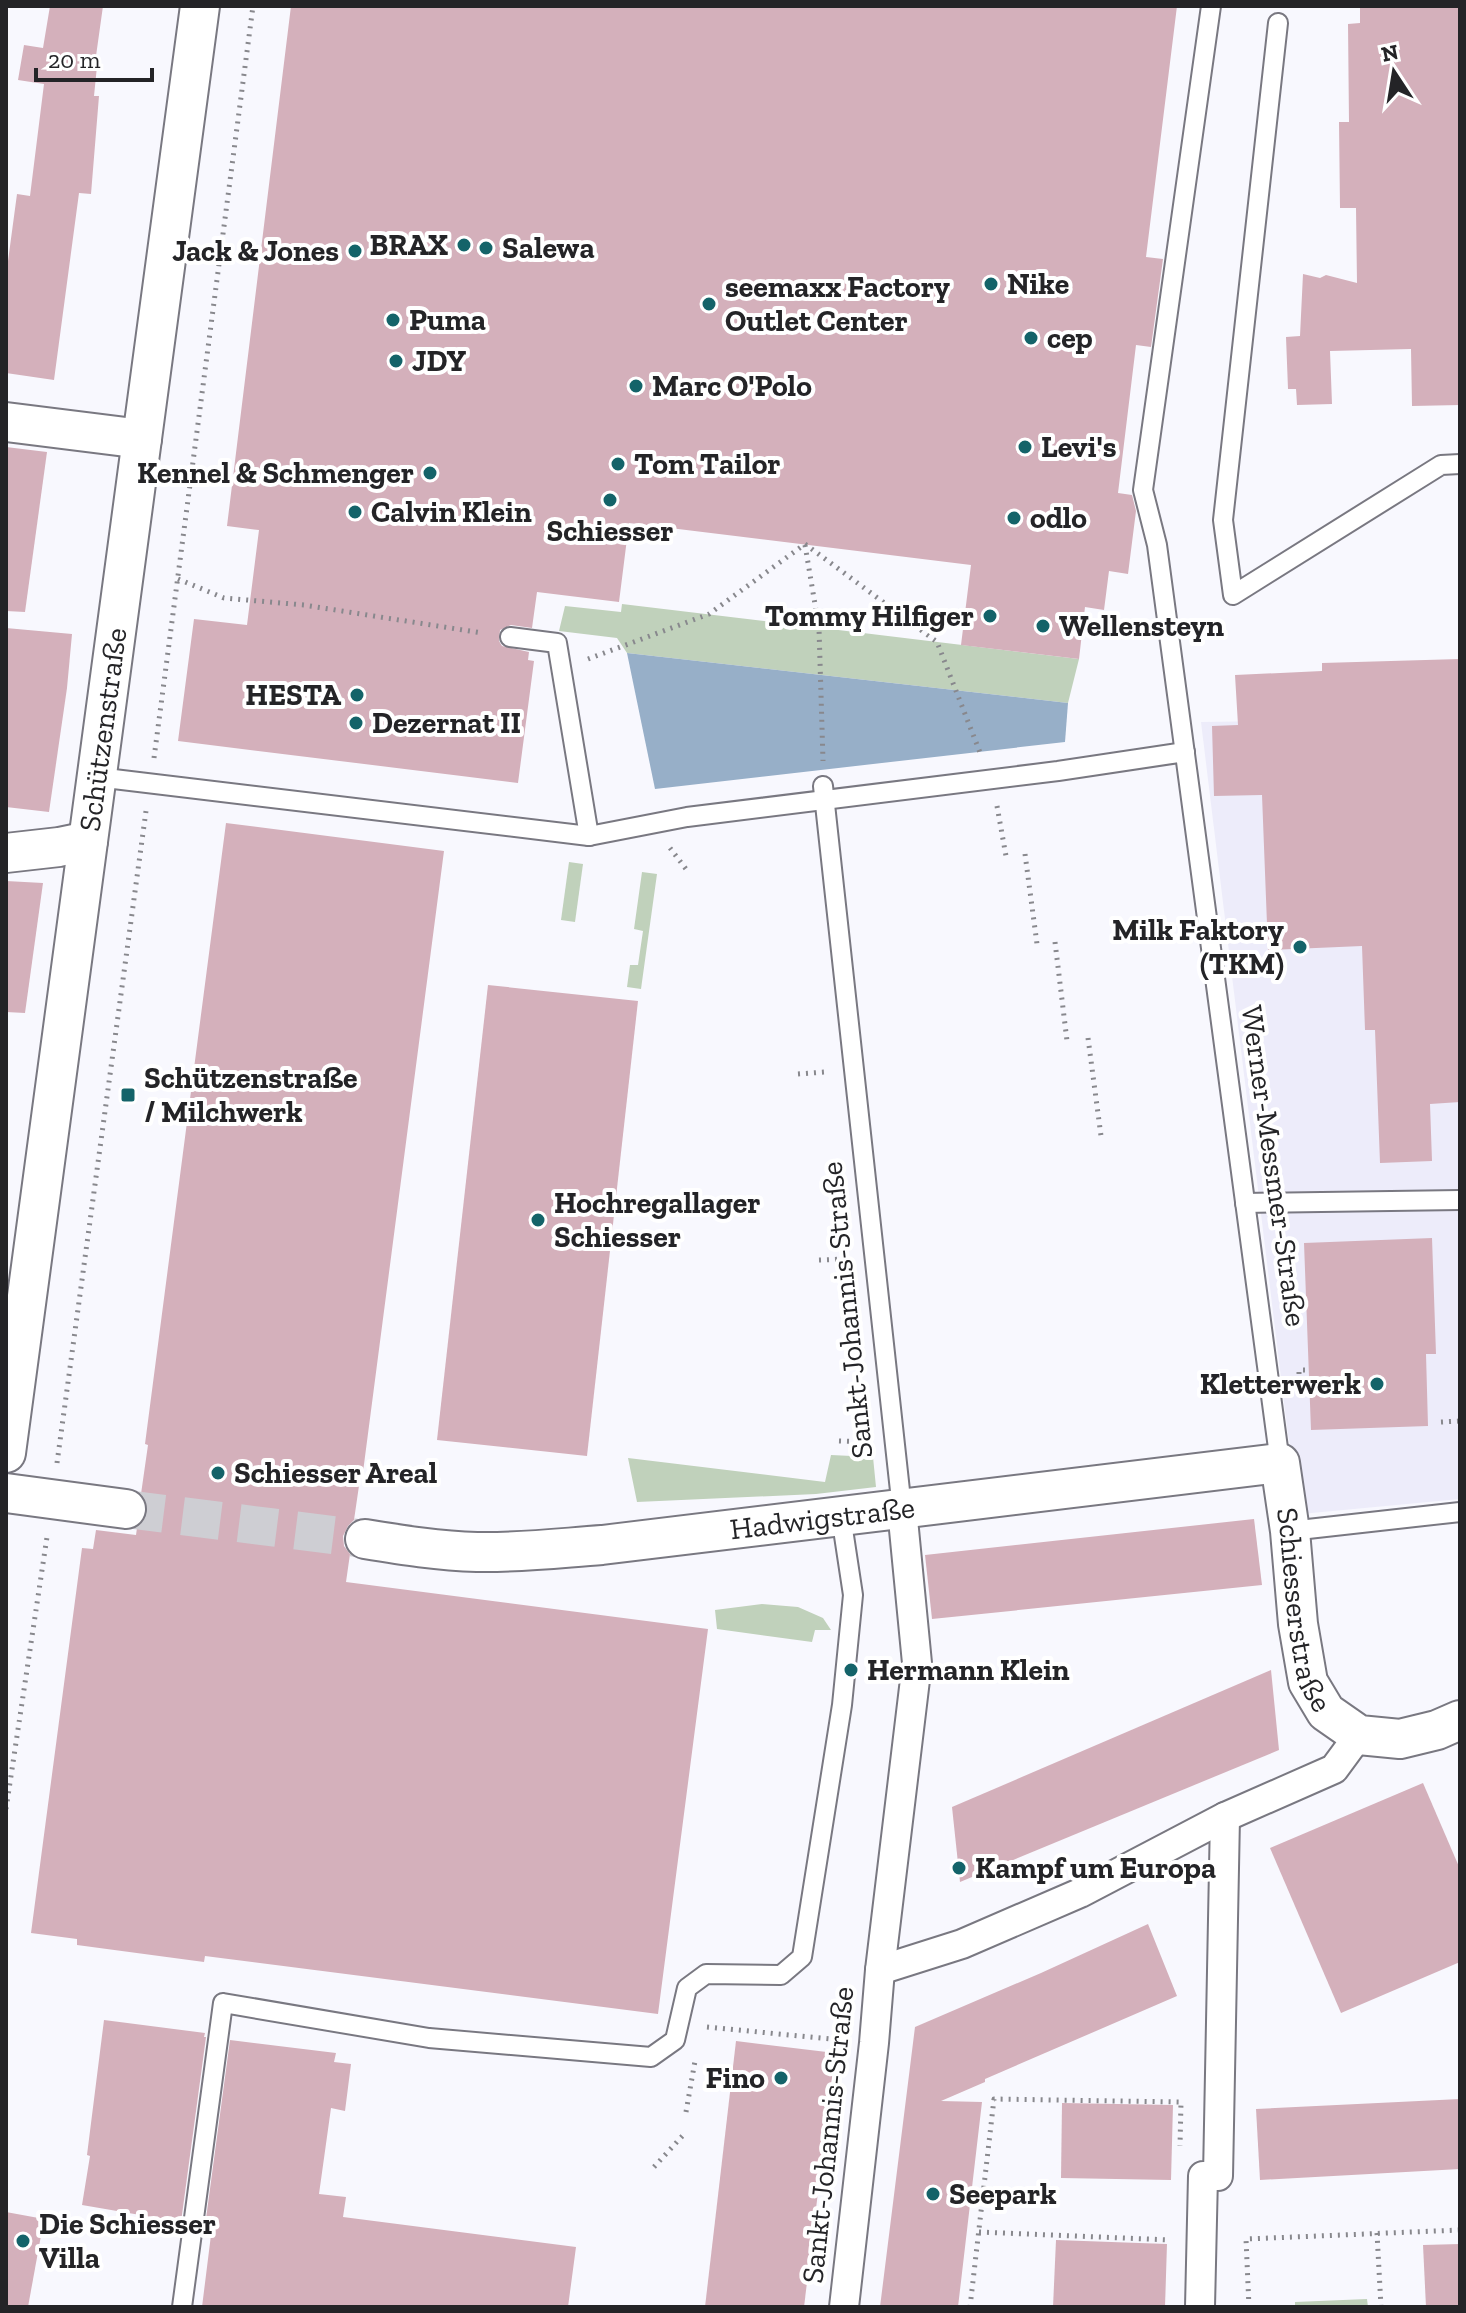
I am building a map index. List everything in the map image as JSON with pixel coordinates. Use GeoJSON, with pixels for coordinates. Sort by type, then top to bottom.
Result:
{"type":"FeatureCollection","features":[{"type":"Feature","properties":{"kind":"street","name":"Schützenstraße"},"geometry":{"type":"LineString","coordinates":[[6,1453],[200,6]]}},
{"type":"Feature","properties":{"kind":"street"},"geometry":{"type":"LineString","coordinates":[[6,422],[142,439]]}},
{"type":"Feature","properties":{"kind":"street"},"geometry":{"type":"LineString","coordinates":[[6,853],[88,841]]}},
{"type":"Feature","properties":{"kind":"street","name":"Hadwigstraße"},"geometry":{"type":"LineString","coordinates":[[365,1539],[478,1552],[602,1545],[1280,1463]]}},
{"type":"Feature","properties":{"kind":"street","name":"Schiesserstraße"},"geometry":{"type":"LineString","coordinates":[[1280,1463],[1298,1624],[1308,1682],[1326,1712],[1359,1735],[1400,1739],[1437,1730],[1460,1720]]}},
{"type":"Feature","properties":{"kind":"street"},"geometry":{"type":"LineString","coordinates":[[6,1493],[126,1509]]}},
{"type":"Feature","properties":{"kind":"street","name":"Sankt-Johannis-Straße"},"geometry":{"type":"LineString","coordinates":[[844,2307],[917,1663],[902,1509]]}},
{"type":"Feature","properties":{"kind":"street","name":"Schiesserstraße"},"geometry":{"type":"LineString","coordinates":[[962,1944],[1080,1893],[1225,1817],[1334,1769],[1359,1735]]}},
{"type":"Feature","properties":{"kind":"street"},"geometry":{"type":"LineString","coordinates":[[1200,2307],[1203,2176],[1218,2176],[1225,1817]]}},
{"type":"Feature","properties":{"kind":"street","name":"Sankt-Johannis-Straße"},"geometry":{"type":"LineString","coordinates":[[880,1970],[962,1944]]}},
{"type":"Feature","properties":{"kind":"lane","name":"Werner-Messmer-Straße"},"geometry":{"type":"LineString","coordinates":[[1211,6],[1143,490],[1157,545],[1280,1463]]}},
{"type":"Feature","properties":{"kind":"lane"},"geometry":{"type":"LineString","coordinates":[[1278,23],[1223,520],[1233,595],[1441,465],[1460,464]]}},
{"type":"Feature","properties":{"kind":"lane"},"geometry":{"type":"LineString","coordinates":[[510,637],[557,643],[589,836]]}},
{"type":"Feature","properties":{"kind":"lane"},"geometry":{"type":"LineString","coordinates":[[97,777],[589,836],[824,793],[1185,752]]}},
{"type":"Feature","properties":{"kind":"lane","name":"Sankt-Johannis-Straße"},"geometry":{"type":"LineString","coordinates":[[824,793],[902,1509]]}},
{"type":"Feature","properties":{"kind":"lane"},"geometry":{"type":"LineString","coordinates":[[1245,1203],[1460,1200]]}},
{"type":"Feature","properties":{"kind":"lane"},"geometry":{"type":"LineString","coordinates":[[1290,1531],[1460,1512]]}},
{"type":"Feature","properties":{"kind":"lane"},"geometry":{"type":"LineString","coordinates":[[182,2307],[223,2003],[429,2038],[651,2057],[675,2040],[687,1988],[706,1974],[781,1975],[802,1957],[842,1705],[853,1595],[841,1516]]}},
{"type":"Feature","properties":{"kind":"path"},"geometry":{"type":"LineString","coordinates":[[6,1809],[52,1499],[253,6]]}},
{"type":"Feature","properties":{"kind":"path"},"geometry":{"type":"LineString","coordinates":[[581,661],[709,614],[805,544]]}},
{"type":"Feature","properties":{"kind":"path"},"geometry":{"type":"LineString","coordinates":[[805,544],[819,628],[824,793]]}},
{"type":"Feature","properties":{"kind":"path"},"geometry":{"type":"LineString","coordinates":[[805,544],[937,642],[984,763]]}},
{"type":"Feature","properties":{"kind":"path"},"geometry":{"type":"LineString","coordinates":[[178,579],[224,598],[304,605],[510,637]]}},
{"type":"Feature","properties":{"kind":"path"},"geometry":{"type":"LineString","coordinates":[[1025,854],[1037,944]]}},
{"type":"Feature","properties":{"kind":"path"},"geometry":{"type":"LineString","coordinates":[[1055,942],[1067,1041]]}},
{"type":"Feature","properties":{"kind":"path"},"geometry":{"type":"LineString","coordinates":[[1088,1038],[1101,1136]]}},
{"type":"Feature","properties":{"kind":"path"},"geometry":{"type":"LineString","coordinates":[[1299,1370],[1309,1370]]}},
{"type":"Feature","properties":{"kind":"path"},"geometry":{"type":"LineString","coordinates":[[1441,1422],[1460,1421]]}},
{"type":"Feature","properties":{"kind":"path"},"geometry":{"type":"LineString","coordinates":[[701,2027],[874,2043]]}},
{"type":"Feature","properties":{"kind":"path"},"geometry":{"type":"LineString","coordinates":[[686,2112],[696,2055]]}},
{"type":"Feature","properties":{"kind":"path"},"geometry":{"type":"LineString","coordinates":[[970,2307],[994,2099],[1181,2102],[1180,2146],[1218,2145]]}},
{"type":"Feature","properties":{"kind":"path"},"geometry":{"type":"LineString","coordinates":[[654,2167],[686,2132]]}},
{"type":"Feature","properties":{"kind":"path"},"geometry":{"type":"LineString","coordinates":[[1249,2307],[1246,2239],[1460,2230]]}},
{"type":"Feature","properties":{"kind":"path"},"geometry":{"type":"LineString","coordinates":[[979,2232],[1177,2241]]}},
{"type":"Feature","properties":{"kind":"path"},"geometry":{"type":"LineString","coordinates":[[1377,2233],[1381,2307]]}},
{"type":"Feature","properties":{"kind":"shaded area"},"geometry":{"type":"Polygon","coordinates":[[[1460,718],[1460,1499],[1301,1514],[1298,1480],[1288,1435],[1201,722],[1460,718]]]}},
{"type":"Feature","properties":{"kind":"green space"},"geometry":{"type":"Polygon","coordinates":[[[622,604],[1079,659],[1068,703],[627,653],[617,638],[559,631],[565,606],[621,612],[622,604]]]}},
{"type":"Feature","properties":{"kind":"green space"},"geometry":{"type":"Polygon","coordinates":[[[569,862],[583,864],[575,922],[561,920],[569,862]]]}},
{"type":"Feature","properties":{"kind":"green space"},"geometry":{"type":"Polygon","coordinates":[[[642,872],[657,874],[641,989],[627,987],[630,965],[638,965],[643,931],[634,929],[642,872]]]}},
{"type":"Feature","properties":{"kind":"green space"},"geometry":{"type":"Polygon","coordinates":[[[831,1455],[873,1457],[876,1487],[816,1494],[637,1502],[628,1458],[825,1482],[831,1455]]]}},
{"type":"Feature","properties":{"kind":"green space"},"geometry":{"type":"Polygon","coordinates":[[[762,1604],[798,1607],[823,1618],[831,1630],[815,1630],[812,1642],[717,1629],[715,1610],[762,1604]]]}},
{"type":"Feature","properties":{"kind":"green space"},"geometry":{"type":"Polygon","coordinates":[[[1367,2299],[1368,2307],[1295,2307],[1295,2302],[1367,2299]]]}},
{"type":"Feature","properties":{"kind":"water"},"geometry":{"type":"Polygon","coordinates":[[[627,653],[1068,703],[1065,742],[655,789],[627,653]]]}},
{"type":"Feature","properties":{"kind":"building"},"geometry":{"type":"Polygon","coordinates":[[[50,6],[103,6],[96,56],[94,96],[99,96],[91,194],[79,193],[54,380],[6,373],[6,276],[17,194],[30,196],[44,84],[18,80],[24,45],[43,48],[50,6]]]}},
{"type":"Feature","properties":{"kind":"building","name":"seemaxx Factory Outlet Center"},"geometry":{"type":"Polygon","coordinates":[[[291,6],[1177,6],[1146,257],[1163,259],[1151,347],[1136,345],[1118,493],[1132,495],[1136,511],[1128,574],[1109,571],[1104,610],[1085,607],[1079,659],[961,645],[971,565],[629,523],[619,602],[537,592],[532,628],[511,625],[500,630],[502,646],[529,652],[528,660],[534,661],[518,783],[178,741],[194,619],[247,625],[259,530],[227,526],[291,6]]]}},
{"type":"Feature","properties":{"kind":"building"},"geometry":{"type":"Polygon","coordinates":[[[1360,6],[1460,6],[1460,405],[1412,406],[1411,349],[1330,351],[1332,404],[1297,405],[1296,389],[1288,389],[1286,337],[1300,336],[1303,274],[1320,278],[1326,275],[1357,283],[1356,208],[1340,208],[1339,122],[1349,122],[1348,24],[1360,23],[1360,6]]]}},
{"type":"Feature","properties":{"kind":"building"},"geometry":{"type":"Polygon","coordinates":[[[6,447],[47,452],[25,612],[6,611],[6,447]]]}},
{"type":"Feature","properties":{"kind":"building"},"geometry":{"type":"Polygon","coordinates":[[[6,628],[72,634],[49,812],[6,807],[6,628]]]}},
{"type":"Feature","properties":{"kind":"building","name":"Milk Faktory (TKM)"},"geometry":{"type":"Polygon","coordinates":[[[1460,659],[1460,1102],[1430,1104],[1432,1161],[1380,1163],[1375,1030],[1365,1030],[1362,946],[1268,950],[1262,795],[1214,796],[1212,726],[1238,725],[1235,675],[1322,671],[1322,663],[1460,659]]]}},
{"type":"Feature","properties":{"kind":"building"},"geometry":{"type":"Polygon","coordinates":[[[226,823],[444,851],[363,1472],[354,1520],[343,1536],[344,1546],[350,1554],[346,1582],[708,1629],[658,2014],[205,1956],[204,1962],[77,1945],[77,1939],[31,1933],[82,1548],[93,1549],[96,1530],[136,1535],[137,1528],[148,1513],[147,1501],[141,1494],[148,1445],[145,1444],[226,823]]]}},
{"type":"Feature","properties":{"kind":"building"},"geometry":{"type":"Polygon","coordinates":[[[6,881],[43,883],[25,1013],[6,1012],[6,881]]]}},
{"type":"Feature","properties":{"kind":"building","name":"Hochregallager Schiesser"},"geometry":{"type":"Polygon","coordinates":[[[488,985],[638,1001],[587,1456],[437,1440],[488,985]]]}},
{"type":"Feature","properties":{"kind":"building"},"geometry":{"type":"Polygon","coordinates":[[[1432,1238],[1436,1354],[1426,1354],[1428,1426],[1311,1430],[1304,1243],[1432,1238]]]}},
{"type":"Feature","properties":{"kind":"building"},"geometry":{"type":"Polygon","coordinates":[[[1254,1519],[1262,1585],[932,1619],[925,1555],[1254,1519]]]}},
{"type":"Feature","properties":{"kind":"building"},"geometry":{"type":"Polygon","coordinates":[[[1271,1670],[1279,1750],[960,1882],[952,1807],[1271,1670]]]}},
{"type":"Feature","properties":{"kind":"building"},"geometry":{"type":"Polygon","coordinates":[[[1423,1783],[1460,1869],[1460,1962],[1341,2013],[1270,1848],[1423,1783]]]}},
{"type":"Feature","properties":{"kind":"building"},"geometry":{"type":"Polygon","coordinates":[[[1148,1924],[1177,1996],[941,2101],[982,2102],[958,2307],[880,2307],[915,2027],[1148,1924]]]}},
{"type":"Feature","properties":{"kind":"building"},"geometry":{"type":"Polygon","coordinates":[[[104,2020],[205,2033],[181,2222],[82,2205],[104,2020]]]}},
{"type":"Feature","properties":{"kind":"building"},"geometry":{"type":"Polygon","coordinates":[[[230,2040],[336,2053],[334,2062],[351,2064],[345,2111],[331,2108],[319,2194],[346,2197],[343,2217],[576,2247],[568,2307],[202,2307],[212,2227],[205,2226],[230,2040]]]}},
{"type":"Feature","properties":{"kind":"building"},"geometry":{"type":"Polygon","coordinates":[[[736,2041],[835,2053],[804,2307],[705,2307],[736,2041]]]}},
{"type":"Feature","properties":{"kind":"building"},"geometry":{"type":"Polygon","coordinates":[[[1460,2099],[1460,2169],[1260,2180],[1256,2109],[1460,2099]]]}},
{"type":"Feature","properties":{"kind":"building","name":"Seepark"},"geometry":{"type":"Polygon","coordinates":[[[1062,2103],[1173,2105],[1171,2180],[1061,2178],[1062,2103]]]}},
{"type":"Feature","properties":{"kind":"building","name":"Die Schiesser Villa"},"geometry":{"type":"Polygon","coordinates":[[[6,2212],[44,2219],[28,2307],[6,2307],[6,2212]]]}},
{"type":"Feature","properties":{"kind":"building","name":"Seepark"},"geometry":{"type":"Polygon","coordinates":[[[1056,2240],[1167,2244],[1165,2307],[1053,2307],[1056,2240]]]}},
{"type":"Feature","properties":{"kind":"building"},"geometry":{"type":"Polygon","coordinates":[[[1460,2244],[1460,2307],[1426,2307],[1423,2245],[1460,2244]]]}},
{"type":"Feature","properties":{"kind":"tunnel"},"geometry":{"type":"LineString","coordinates":[[126,1509],[365,1539]]}},
{"type":"Feature","properties":{"kind":"place","name":"BRAX"},"geometry":{"type":"Point","coordinates":[464,245]}},
{"type":"Feature","properties":{"kind":"place","name":"Salewa"},"geometry":{"type":"Point","coordinates":[486,248]}},
{"type":"Feature","properties":{"kind":"place","name":"Jack & Jones"},"geometry":{"type":"Point","coordinates":[355,251]}},
{"type":"Feature","properties":{"kind":"place","name":"Nike"},"geometry":{"type":"Point","coordinates":[991,284]}},
{"type":"Feature","properties":{"kind":"place","name":"seemaxx Factory Outlet Center"},"geometry":{"type":"Point","coordinates":[709,304]}},
{"type":"Feature","properties":{"kind":"place","name":"Puma"},"geometry":{"type":"Point","coordinates":[393,320]}},
{"type":"Feature","properties":{"kind":"place","name":"cep"},"geometry":{"type":"Point","coordinates":[1031,338]}},
{"type":"Feature","properties":{"kind":"place","name":"JDY"},"geometry":{"type":"Point","coordinates":[396,361]}},
{"type":"Feature","properties":{"kind":"place","name":"Marc O'Polo"},"geometry":{"type":"Point","coordinates":[636,386]}},
{"type":"Feature","properties":{"kind":"place","name":"Levi's"},"geometry":{"type":"Point","coordinates":[1025,447]}},
{"type":"Feature","properties":{"kind":"place","name":"Tom Tailor"},"geometry":{"type":"Point","coordinates":[618,464]}},
{"type":"Feature","properties":{"kind":"place","name":"Kennel & Schmenger"},"geometry":{"type":"Point","coordinates":[430,473]}},
{"type":"Feature","properties":{"kind":"place","name":"Schiesser"},"geometry":{"type":"Point","coordinates":[610,500]}},
{"type":"Feature","properties":{"kind":"place","name":"Calvin Klein"},"geometry":{"type":"Point","coordinates":[355,512]}},
{"type":"Feature","properties":{"kind":"place","name":"odlo"},"geometry":{"type":"Point","coordinates":[1014,518]}},
{"type":"Feature","properties":{"kind":"place","name":"Tommy Hilfiger"},"geometry":{"type":"Point","coordinates":[990,616]}},
{"type":"Feature","properties":{"kind":"place","name":"Wellensteyn"},"geometry":{"type":"Point","coordinates":[1043,626]}},
{"type":"Feature","properties":{"kind":"place","name":"HESTA"},"geometry":{"type":"Point","coordinates":[357,695]}},
{"type":"Feature","properties":{"kind":"place","name":"Dezernat II"},"geometry":{"type":"Point","coordinates":[356,723]}},
{"type":"Feature","properties":{"kind":"place","name":"Milk Faktory (TKM)"},"geometry":{"type":"Point","coordinates":[1300,947]}},
{"type":"Feature","properties":{"kind":"place","name":"Schützenstraße / Milchwerk"},"geometry":{"type":"Point","coordinates":[128,1095]}},
{"type":"Feature","properties":{"kind":"place","name":"Hochregallager Schiesser"},"geometry":{"type":"Point","coordinates":[538,1220]}},
{"type":"Feature","properties":{"kind":"place","name":"Kletterwerk"},"geometry":{"type":"Point","coordinates":[1377,1384]}},
{"type":"Feature","properties":{"kind":"place","name":"Schiesser Areal"},"geometry":{"type":"Point","coordinates":[218,1473]}},
{"type":"Feature","properties":{"kind":"place","name":"Hermann Klein"},"geometry":{"type":"Point","coordinates":[851,1670]}},
{"type":"Feature","properties":{"kind":"place","name":"Kampf um Europa"},"geometry":{"type":"Point","coordinates":[959,1868]}},
{"type":"Feature","properties":{"kind":"place","name":"Fino"},"geometry":{"type":"Point","coordinates":[781,2078]}},
{"type":"Feature","properties":{"kind":"place","name":"Seepark"},"geometry":{"type":"Point","coordinates":[933,2194]}},
{"type":"Feature","properties":{"kind":"place","name":"Die Schiesser Villa"},"geometry":{"type":"Point","coordinates":[23,2241]}}]}
